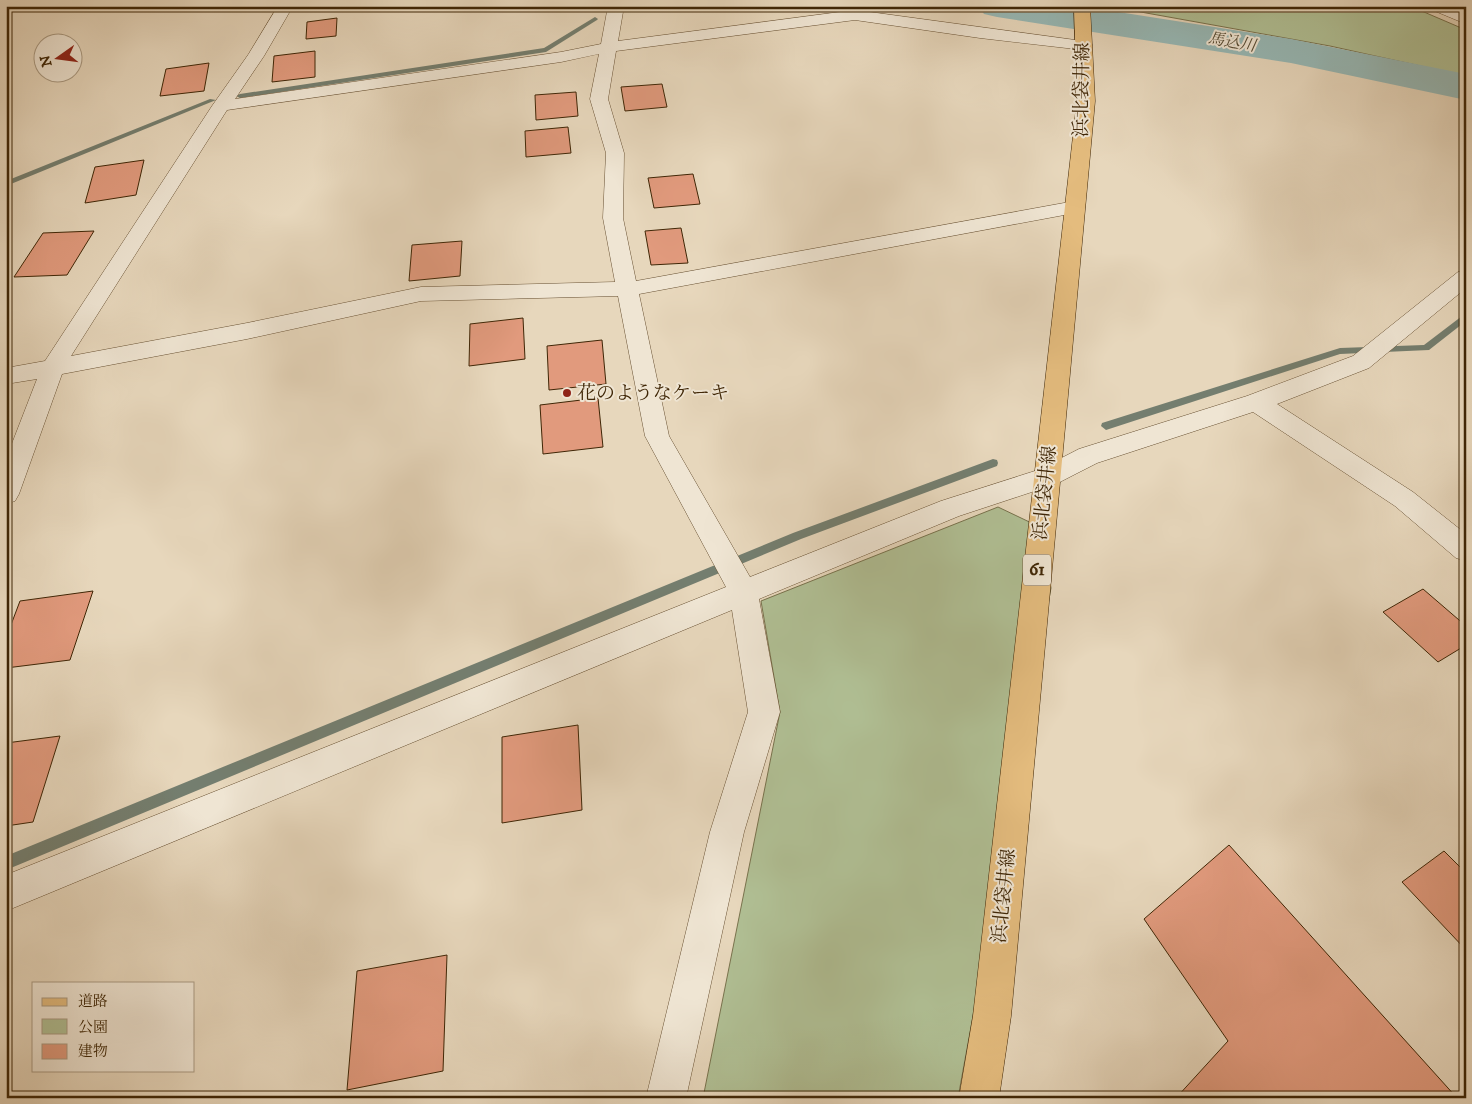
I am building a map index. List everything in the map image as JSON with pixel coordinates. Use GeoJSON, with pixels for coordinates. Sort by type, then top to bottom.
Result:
{"type":"FeatureCollection","features":[{"type":"Feature","properties":{"kind":"main road","name":"浜北袋井線"},"geometry":{"type":"LineString","coordinates":[[979,1098],[992,1016],[1086,100],[1082,9]]}},
{"type":"Feature","properties":{"kind":"street"},"geometry":{"type":"LineString","coordinates":[[6,494],[53,366],[256,56],[286,6]]}},
{"type":"Feature","properties":{"kind":"street"},"geometry":{"type":"LineString","coordinates":[[616,6],[599,99],[615,154],[613,218],[657,436],[734,575],[764,712],[727,832],[666,1098]]}},
{"type":"Feature","properties":{"kind":"street"},"geometry":{"type":"LineString","coordinates":[[1435,6],[1466,19]]}},
{"type":"Feature","properties":{"kind":"street"},"geometry":{"type":"LineString","coordinates":[[222,106],[561,57],[610,47],[855,15],[980,33],[1084,44]]}},
{"type":"Feature","properties":{"kind":"street"},"geometry":{"type":"LineString","coordinates":[[6,376],[247,331],[421,294],[628,289],[1075,207]]}},
{"type":"Feature","properties":{"kind":"street"},"geometry":{"type":"LineString","coordinates":[[6,893],[734,575],[1047,477],[1088,456],[1256,402],[1361,362],[1466,277]]}},
{"type":"Feature","properties":{"kind":"street"},"geometry":{"type":"LineString","coordinates":[[1256,402],[1404,499],[1466,550]]}},
{"type":"Feature","properties":{"kind":"green space"},"geometry":{"type":"Polygon","coordinates":[[[1123,6],[1410,6],[1466,30],[1466,76],[1330,46],[1124,9],[1123,6]]]}},
{"type":"Feature","properties":{"kind":"green space"},"geometry":{"type":"Polygon","coordinates":[[[998,507],[1042,528],[1051,588],[958,1098],[703,1098],[780,712],[761,601],[998,507]]]}},
{"type":"Feature","properties":{"kind":"building"},"geometry":{"type":"Polygon","coordinates":[[[337,18],[336,36],[306,39],[307,22],[337,18]]]}},
{"type":"Feature","properties":{"kind":"building"},"geometry":{"type":"Polygon","coordinates":[[[315,51],[315,77],[272,82],[274,56],[315,51]]]}},
{"type":"Feature","properties":{"kind":"building"},"geometry":{"type":"Polygon","coordinates":[[[209,63],[204,91],[160,96],[166,69],[209,63]]]}},
{"type":"Feature","properties":{"kind":"building"},"geometry":{"type":"Polygon","coordinates":[[[662,84],[667,107],[625,111],[621,87],[662,84]]]}},
{"type":"Feature","properties":{"kind":"building"},"geometry":{"type":"Polygon","coordinates":[[[576,92],[578,116],[536,120],[535,95],[576,92]]]}},
{"type":"Feature","properties":{"kind":"building"},"geometry":{"type":"Polygon","coordinates":[[[568,127],[571,153],[526,157],[525,131],[568,127]]]}},
{"type":"Feature","properties":{"kind":"building"},"geometry":{"type":"Polygon","coordinates":[[[144,160],[136,195],[85,203],[95,167],[144,160]]]}},
{"type":"Feature","properties":{"kind":"building"},"geometry":{"type":"Polygon","coordinates":[[[693,174],[700,204],[654,208],[648,178],[693,174]]]}},
{"type":"Feature","properties":{"kind":"building"},"geometry":{"type":"Polygon","coordinates":[[[681,228],[688,263],[651,265],[645,231],[681,228]]]}},
{"type":"Feature","properties":{"kind":"building"},"geometry":{"type":"Polygon","coordinates":[[[94,231],[67,275],[14,277],[43,233],[94,231]]]}},
{"type":"Feature","properties":{"kind":"building"},"geometry":{"type":"Polygon","coordinates":[[[462,241],[460,276],[409,281],[412,245],[462,241]]]}},
{"type":"Feature","properties":{"kind":"building"},"geometry":{"type":"Polygon","coordinates":[[[523,318],[525,359],[469,366],[470,324],[523,318]]]}},
{"type":"Feature","properties":{"kind":"building"},"geometry":{"type":"Polygon","coordinates":[[[602,340],[606,384],[549,390],[547,346],[602,340]]]}},
{"type":"Feature","properties":{"kind":"building"},"geometry":{"type":"Polygon","coordinates":[[[598,398],[603,447],[543,454],[540,405],[598,398]]]}},
{"type":"Feature","properties":{"kind":"building"},"geometry":{"type":"Polygon","coordinates":[[[1423,589],[1466,626],[1466,645],[1438,662],[1383,612],[1423,589]]]}},
{"type":"Feature","properties":{"kind":"building"},"geometry":{"type":"Polygon","coordinates":[[[93,591],[70,660],[6,668],[6,638],[20,601],[93,591]]]}},
{"type":"Feature","properties":{"kind":"building"},"geometry":{"type":"Polygon","coordinates":[[[578,725],[582,810],[502,823],[502,737],[578,725]]]}},
{"type":"Feature","properties":{"kind":"building"},"geometry":{"type":"Polygon","coordinates":[[[60,736],[33,822],[6,826],[6,743],[60,736]]]}},
{"type":"Feature","properties":{"kind":"building"},"geometry":{"type":"Polygon","coordinates":[[[1229,845],[1457,1098],[1176,1098],[1228,1041],[1144,919],[1229,845]]]}},
{"type":"Feature","properties":{"kind":"building"},"geometry":{"type":"Polygon","coordinates":[[[1444,851],[1466,873],[1466,950],[1402,882],[1444,851]]]}},
{"type":"Feature","properties":{"kind":"building"},"geometry":{"type":"Polygon","coordinates":[[[447,955],[443,1071],[347,1090],[357,971],[447,955]]]}},
{"type":"Feature","properties":{"kind":"waterway","name":"馬込川"},"geometry":{"type":"LineString","coordinates":[[997,6],[1291,51],[1466,87]]}},
{"type":"Feature","properties":{"kind":"waterway"},"geometry":{"type":"LineString","coordinates":[[240,96],[546,50],[595,19]]}},
{"type":"Feature","properties":{"kind":"waterway"},"geometry":{"type":"LineString","coordinates":[[6,184],[212,100]]}},
{"type":"Feature","properties":{"kind":"waterway"},"geometry":{"type":"LineString","coordinates":[[1106,426],[1340,351],[1426,348],[1466,316]]}},
{"type":"Feature","properties":{"kind":"waterway"},"geometry":{"type":"LineString","coordinates":[[6,863],[797,536],[993,463]]}},
{"type":"Feature","properties":{"kind":"place","name":"花のようなケーキ"},"geometry":{"type":"Point","coordinates":[567,393]}}]}
